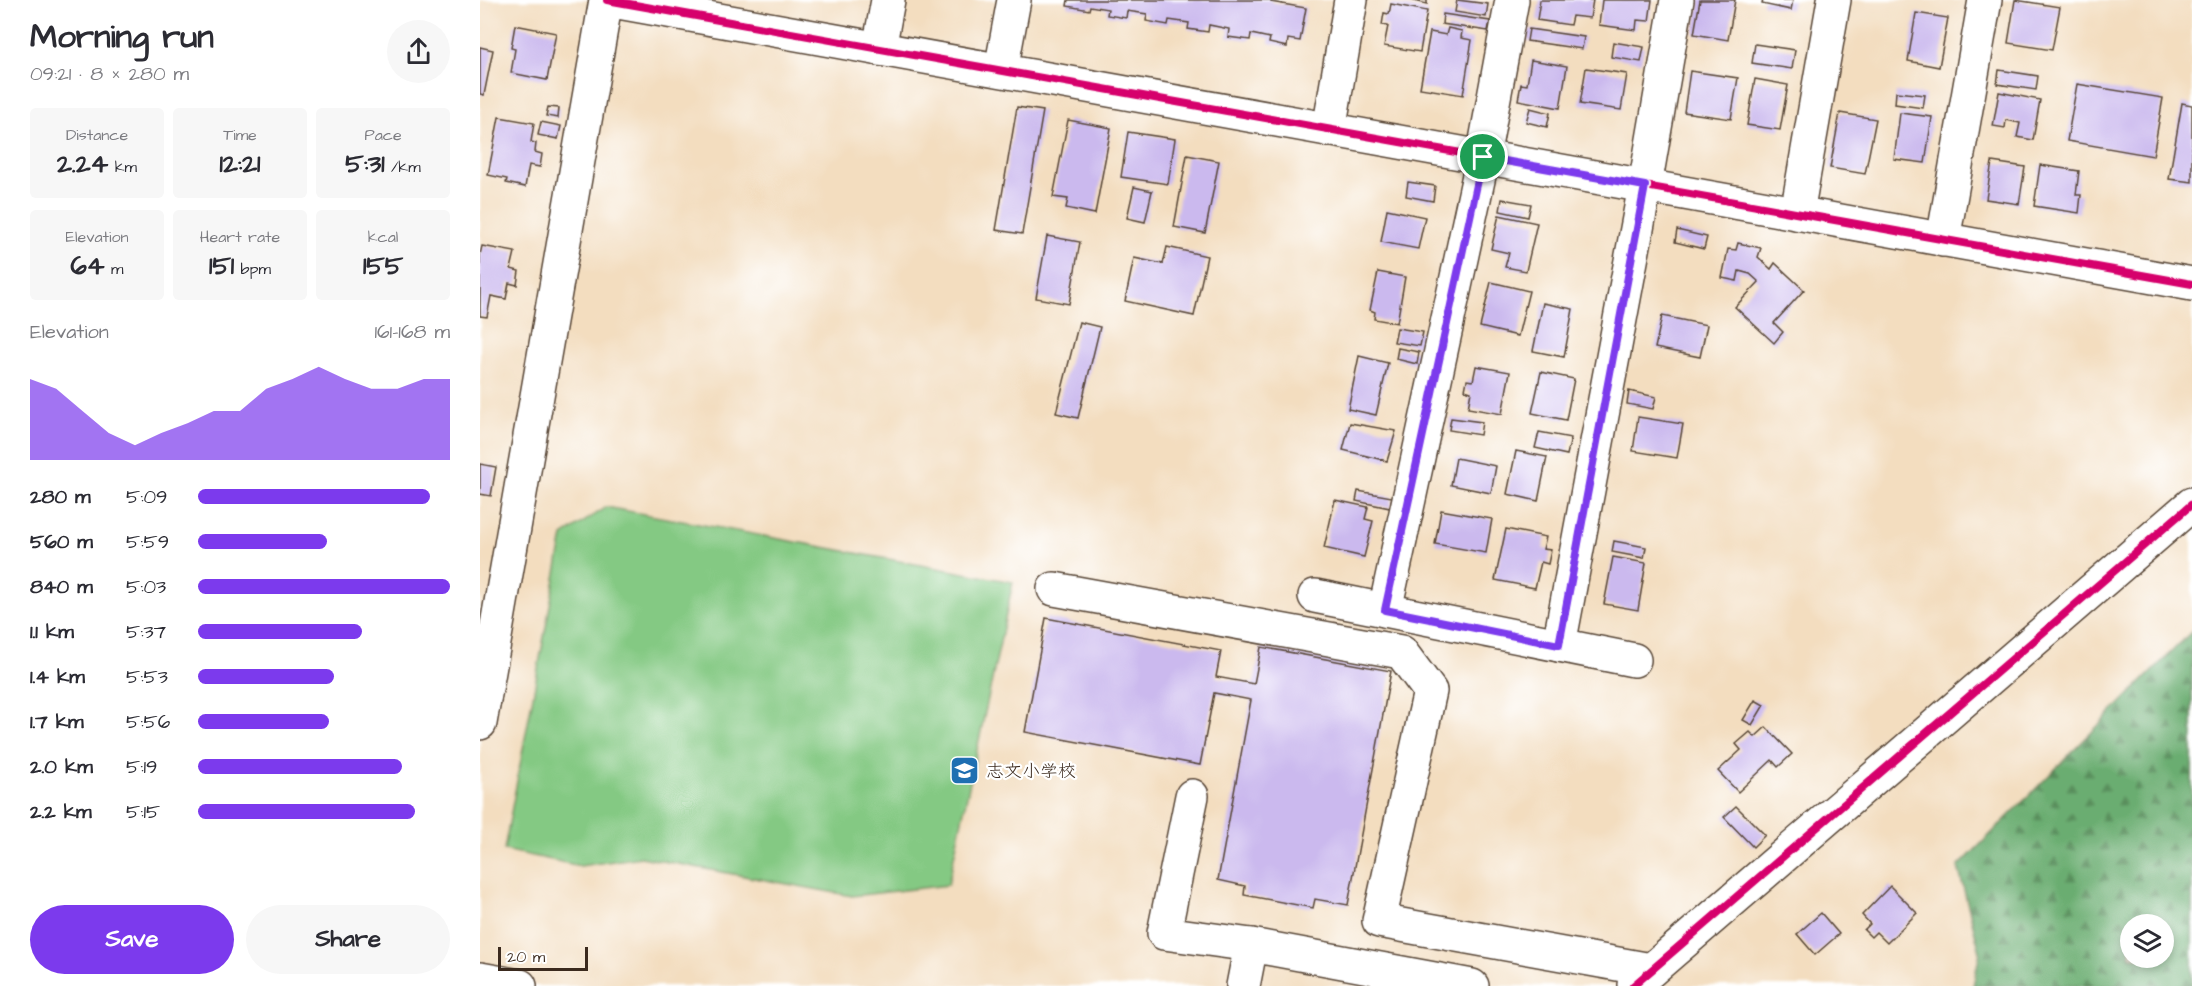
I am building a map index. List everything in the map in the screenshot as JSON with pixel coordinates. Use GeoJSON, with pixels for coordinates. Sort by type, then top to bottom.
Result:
{"type":"FeatureCollection","features":[{"type":"Feature","properties":{"kind":"street"},"geometry":{"type":"LineString","coordinates":[[480,723],[607,0],[2192,284]]}},
{"type":"Feature","properties":{"kind":"street"},"geometry":{"type":"LineString","coordinates":[[879,49],[888,0]]}},
{"type":"Feature","properties":{"kind":"street"},"geometry":{"type":"LineString","coordinates":[[1001,70],[1014,0]]}},
{"type":"Feature","properties":{"kind":"street"},"geometry":{"type":"LineString","coordinates":[[1329,130],[1352,0]]}},
{"type":"Feature","properties":{"kind":"street"},"geometry":{"type":"LineString","coordinates":[[1385,610],[1483,157],[1512,0]]}},
{"type":"Feature","properties":{"kind":"street"},"geometry":{"type":"LineString","coordinates":[[1559,645],[1645,186],[1677,0]]}},
{"type":"Feature","properties":{"kind":"street"},"geometry":{"type":"LineString","coordinates":[[1797,213],[1834,0]]}},
{"type":"Feature","properties":{"kind":"street"},"geometry":{"type":"LineString","coordinates":[[1943,240],[1985,0]]}},
{"type":"Feature","properties":{"kind":"street"},"geometry":{"type":"LineString","coordinates":[[1379,921],[1642,978],[2192,504]]}},
{"type":"Feature","properties":{"kind":"street"},"geometry":{"type":"LineString","coordinates":[[1054,590],[1401,652],[1430,691],[1369,967]]}},
{"type":"Feature","properties":{"kind":"street"},"geometry":{"type":"LineString","coordinates":[[1315,596],[1634,660]]}},
{"type":"Feature","properties":{"kind":"street"},"geometry":{"type":"LineString","coordinates":[[1192,796],[1164,933],[1251,945],[1472,986]]}},
{"type":"Feature","properties":{"kind":"street"},"geometry":{"type":"LineString","coordinates":[[1243,986],[1251,945]]}},
{"type":"Feature","properties":{"kind":"street"},"geometry":{"type":"LineString","coordinates":[[480,979],[520,986]]}},
{"type":"Feature","properties":{"kind":"green space"},"geometry":{"type":"Polygon","coordinates":[[[606,507],[1013,582],[948,885],[852,896],[641,857],[580,866],[504,850],[563,536],[606,507]]]}},
{"type":"Feature","properties":{"kind":"green space"},"geometry":{"type":"Polygon","coordinates":[[[2192,631],[2192,986],[1973,986],[1980,952],[1958,867],[2192,631]]]}},
{"type":"Feature","properties":{"kind":"building"},"geometry":{"type":"Polygon","coordinates":[[[1068,0],[1271,0],[1271,2],[1306,8],[1300,41],[1288,39],[1287,47],[1269,43],[1270,38],[1251,34],[1250,40],[1228,37],[1229,29],[1209,25],[1208,32],[1188,29],[1189,23],[1169,20],[1168,25],[1146,21],[1147,14],[1127,11],[1126,18],[1107,15],[1108,9],[1090,6],[1089,10],[1067,6],[1068,0]]]}},
{"type":"Feature","properties":{"kind":"building"},"geometry":{"type":"Polygon","coordinates":[[[1410,0],[1427,0],[1427,4],[1410,0]]]}},
{"type":"Feature","properties":{"kind":"building"},"geometry":{"type":"Polygon","coordinates":[[[1457,0],[1488,4],[1486,17],[1455,12],[1457,0]]]}},
{"type":"Feature","properties":{"kind":"building"},"geometry":{"type":"Polygon","coordinates":[[[1540,0],[1593,0],[1590,18],[1572,16],[1570,25],[1537,20],[1540,0]]]}},
{"type":"Feature","properties":{"kind":"building"},"geometry":{"type":"Polygon","coordinates":[[[1602,0],[1652,0],[1649,21],[1637,20],[1636,30],[1599,25],[1602,0]]]}},
{"type":"Feature","properties":{"kind":"building"},"geometry":{"type":"Polygon","coordinates":[[[1700,0],[1735,0],[1728,40],[1694,34],[1700,0]]]}},
{"type":"Feature","properties":{"kind":"building"},"geometry":{"type":"Polygon","coordinates":[[[1763,0],[1793,0],[1791,10],[1762,4],[1763,0]]]}},
{"type":"Feature","properties":{"kind":"building"},"geometry":{"type":"Polygon","coordinates":[[[2015,0],[2060,7],[2052,50],[2008,43],[2015,0]]]}},
{"type":"Feature","properties":{"kind":"building"},"geometry":{"type":"Polygon","coordinates":[[[1391,4],[1427,11],[1420,52],[1384,46],[1388,26],[1382,25],[1384,13],[1389,14],[1391,4]]]}},
{"type":"Feature","properties":{"kind":"building"},"geometry":{"type":"Polygon","coordinates":[[[1916,13],[1948,18],[1939,67],[1908,61],[1916,13]]]}},
{"type":"Feature","properties":{"kind":"building"},"geometry":{"type":"Polygon","coordinates":[[[1443,14],[1490,21],[1488,31],[1442,24],[1443,14]]]}},
{"type":"Feature","properties":{"kind":"building"},"geometry":{"type":"Polygon","coordinates":[[[515,25],[556,33],[547,80],[511,73],[515,49],[511,48],[515,25]]]}},
{"type":"Feature","properties":{"kind":"building"},"geometry":{"type":"Polygon","coordinates":[[[1448,28],[1462,31],[1461,38],[1472,40],[1463,95],[1420,88],[1430,32],[1446,35],[1448,28]]]}},
{"type":"Feature","properties":{"kind":"building"},"geometry":{"type":"Polygon","coordinates":[[[1529,29],[1584,37],[1582,49],[1527,41],[1529,29]]]}},
{"type":"Feature","properties":{"kind":"building"},"geometry":{"type":"Polygon","coordinates":[[[1613,42],[1644,47],[1641,62],[1611,57],[1613,42]]]}},
{"type":"Feature","properties":{"kind":"building"},"geometry":{"type":"Polygon","coordinates":[[[1755,44],[1795,50],[1792,69],[1752,63],[1755,44]]]}},
{"type":"Feature","properties":{"kind":"building"},"geometry":{"type":"Polygon","coordinates":[[[480,47],[493,50],[484,95],[480,94],[480,47]]]}},
{"type":"Feature","properties":{"kind":"building"},"geometry":{"type":"Polygon","coordinates":[[[1531,60],[1567,66],[1560,108],[1518,100],[1521,84],[1527,85],[1531,60]]]}},
{"type":"Feature","properties":{"kind":"building"},"geometry":{"type":"Polygon","coordinates":[[[1586,68],[1627,74],[1621,110],[1580,104],[1586,68]]]}},
{"type":"Feature","properties":{"kind":"building"},"geometry":{"type":"Polygon","coordinates":[[[1999,70],[2038,76],[2036,90],[1997,84],[1999,70]]]}},
{"type":"Feature","properties":{"kind":"building"},"geometry":{"type":"Polygon","coordinates":[[[1690,71],[1738,78],[1731,119],[1684,112],[1690,71]]]}},
{"type":"Feature","properties":{"kind":"building"},"geometry":{"type":"Polygon","coordinates":[[[1755,79],[1788,85],[1780,130],[1747,125],[1755,79]]]}},
{"type":"Feature","properties":{"kind":"building"},"geometry":{"type":"Polygon","coordinates":[[[2077,84],[2163,98],[2153,156],[2067,141],[2077,84]]]}},
{"type":"Feature","properties":{"kind":"building"},"geometry":{"type":"Polygon","coordinates":[[[1896,92],[1925,95],[1923,108],[1895,104],[1896,92]]]}},
{"type":"Feature","properties":{"kind":"building"},"geometry":{"type":"Polygon","coordinates":[[[1999,92],[2040,100],[2033,140],[2017,137],[2020,123],[2006,120],[2005,128],[1993,126],[1999,92]]]}},
{"type":"Feature","properties":{"kind":"building"},"geometry":{"type":"Polygon","coordinates":[[[2182,103],[2192,105],[2192,182],[2169,179],[2182,103]]]}},
{"type":"Feature","properties":{"kind":"building"},"geometry":{"type":"Polygon","coordinates":[[[548,107],[559,108],[558,118],[546,116],[548,107]]]}},
{"type":"Feature","properties":{"kind":"building"},"geometry":{"type":"Polygon","coordinates":[[[1017,107],[1043,111],[1022,234],[996,230],[1017,107]]]}},
{"type":"Feature","properties":{"kind":"building"},"geometry":{"type":"Polygon","coordinates":[[[1530,108],[1550,113],[1547,127],[1526,122],[1530,108]]]}},
{"type":"Feature","properties":{"kind":"building"},"geometry":{"type":"Polygon","coordinates":[[[1840,113],[1876,119],[1865,174],[1830,168],[1840,113]]]}},
{"type":"Feature","properties":{"kind":"building"},"geometry":{"type":"Polygon","coordinates":[[[1900,113],[1932,117],[1925,163],[1894,159],[1900,113]]]}},
{"type":"Feature","properties":{"kind":"building"},"geometry":{"type":"Polygon","coordinates":[[[499,117],[534,123],[531,142],[536,143],[535,152],[542,154],[540,167],[529,165],[525,187],[506,183],[507,179],[488,175],[499,117]]]}},
{"type":"Feature","properties":{"kind":"building"},"geometry":{"type":"Polygon","coordinates":[[[1068,120],[1111,128],[1095,214],[1066,208],[1068,199],[1053,197],[1068,120]]]}},
{"type":"Feature","properties":{"kind":"building"},"geometry":{"type":"Polygon","coordinates":[[[541,122],[561,126],[558,139],[538,135],[541,122]]]}},
{"type":"Feature","properties":{"kind":"building"},"geometry":{"type":"Polygon","coordinates":[[[1128,132],[1175,139],[1168,184],[1121,177],[1128,132]]]}},
{"type":"Feature","properties":{"kind":"building"},"geometry":{"type":"Polygon","coordinates":[[[1187,155],[1219,161],[1205,233],[1174,227],[1187,155]]]}},
{"type":"Feature","properties":{"kind":"building"},"geometry":{"type":"Polygon","coordinates":[[[1992,162],[2025,167],[2019,204],[1986,199],[1992,162]]]}},
{"type":"Feature","properties":{"kind":"building"},"geometry":{"type":"Polygon","coordinates":[[[2040,165],[2079,171],[2076,195],[2081,195],[2079,213],[2034,206],[2040,165]]]}},
{"type":"Feature","properties":{"kind":"building"},"geometry":{"type":"Polygon","coordinates":[[[1408,182],[1435,186],[1433,201],[1406,196],[1408,182]]]}},
{"type":"Feature","properties":{"kind":"building"},"geometry":{"type":"Polygon","coordinates":[[[1134,187],[1152,191],[1145,222],[1127,218],[1134,187]]]}},
{"type":"Feature","properties":{"kind":"building"},"geometry":{"type":"Polygon","coordinates":[[[1502,199],[1531,204],[1528,217],[1500,211],[1502,199]]]}},
{"type":"Feature","properties":{"kind":"building"},"geometry":{"type":"Polygon","coordinates":[[[1387,209],[1425,217],[1418,249],[1381,242],[1387,209]]]}},
{"type":"Feature","properties":{"kind":"building"},"geometry":{"type":"Polygon","coordinates":[[[1499,215],[1537,223],[1526,271],[1505,267],[1509,253],[1491,249],[1499,215]]]}},
{"type":"Feature","properties":{"kind":"building"},"geometry":{"type":"Polygon","coordinates":[[[1677,230],[1707,237],[1704,249],[1675,242],[1677,230]]]}},
{"type":"Feature","properties":{"kind":"building"},"geometry":{"type":"Polygon","coordinates":[[[1047,236],[1080,242],[1069,304],[1036,298],[1047,236]]]}},
{"type":"Feature","properties":{"kind":"building"},"geometry":{"type":"Polygon","coordinates":[[[1738,243],[1761,248],[1758,257],[1771,269],[1775,263],[1804,290],[1774,323],[1783,332],[1774,343],[1735,307],[1759,282],[1750,274],[1739,271],[1737,281],[1722,278],[1728,249],[1736,250],[1738,243]]]}},
{"type":"Feature","properties":{"kind":"building"},"geometry":{"type":"Polygon","coordinates":[[[482,246],[515,252],[511,269],[519,271],[517,285],[509,283],[506,299],[491,296],[487,317],[480,316],[482,246]]]}},
{"type":"Feature","properties":{"kind":"building"},"geometry":{"type":"Polygon","coordinates":[[[1167,247],[1207,256],[1194,316],[1125,301],[1134,258],[1163,264],[1167,247]]]}},
{"type":"Feature","properties":{"kind":"building"},"geometry":{"type":"Polygon","coordinates":[[[1378,272],[1405,277],[1397,323],[1374,319],[1375,312],[1370,310],[1378,272]]]}},
{"type":"Feature","properties":{"kind":"building"},"geometry":{"type":"Polygon","coordinates":[[[1491,282],[1529,291],[1518,336],[1480,327],[1491,282]]]}},
{"type":"Feature","properties":{"kind":"building"},"geometry":{"type":"Polygon","coordinates":[[[1543,303],[1573,309],[1564,357],[1533,351],[1543,303]]]}},
{"type":"Feature","properties":{"kind":"building"},"geometry":{"type":"Polygon","coordinates":[[[1662,316],[1707,325],[1700,357],[1655,348],[1662,316]]]}},
{"type":"Feature","properties":{"kind":"building"},"geometry":{"type":"Polygon","coordinates":[[[1079,322],[1100,327],[1078,418],[1056,413],[1079,322]]]}},
{"type":"Feature","properties":{"kind":"building"},"geometry":{"type":"Polygon","coordinates":[[[1397,328],[1423,332],[1420,346],[1394,342],[1397,328]]]}},
{"type":"Feature","properties":{"kind":"building"},"geometry":{"type":"Polygon","coordinates":[[[1398,348],[1419,352],[1417,364],[1396,359],[1398,348]]]}},
{"type":"Feature","properties":{"kind":"building"},"geometry":{"type":"Polygon","coordinates":[[[1359,356],[1388,363],[1376,415],[1348,409],[1359,356]]]}},
{"type":"Feature","properties":{"kind":"building"},"geometry":{"type":"Polygon","coordinates":[[[1476,366],[1510,372],[1502,414],[1468,408],[1471,392],[1465,390],[1467,380],[1473,381],[1476,366]]]}},
{"type":"Feature","properties":{"kind":"building"},"geometry":{"type":"Polygon","coordinates":[[[1541,372],[1574,379],[1566,420],[1532,413],[1541,372]]]}},
{"type":"Feature","properties":{"kind":"building"},"geometry":{"type":"Polygon","coordinates":[[[1629,391],[1656,397],[1653,409],[1627,404],[1629,391]]]}},
{"type":"Feature","properties":{"kind":"building"},"geometry":{"type":"Polygon","coordinates":[[[1638,417],[1683,424],[1677,458],[1633,451],[1638,417]]]}},
{"type":"Feature","properties":{"kind":"building"},"geometry":{"type":"Polygon","coordinates":[[[1451,418],[1482,422],[1480,435],[1449,430],[1451,418]]]}},
{"type":"Feature","properties":{"kind":"building"},"geometry":{"type":"Polygon","coordinates":[[[1350,423],[1396,431],[1387,461],[1343,450],[1350,423]]]}},
{"type":"Feature","properties":{"kind":"building"},"geometry":{"type":"Polygon","coordinates":[[[1539,432],[1571,438],[1567,455],[1535,448],[1539,432]]]}},
{"type":"Feature","properties":{"kind":"building"},"geometry":{"type":"Polygon","coordinates":[[[1516,451],[1547,457],[1538,501],[1507,494],[1516,451]]]}},
{"type":"Feature","properties":{"kind":"building"},"geometry":{"type":"Polygon","coordinates":[[[1456,458],[1496,466],[1491,493],[1451,485],[1456,458]]]}},
{"type":"Feature","properties":{"kind":"building"},"geometry":{"type":"Polygon","coordinates":[[[480,464],[496,467],[491,496],[480,494],[480,464]]]}},
{"type":"Feature","properties":{"kind":"building"},"geometry":{"type":"Polygon","coordinates":[[[1358,491],[1392,497],[1390,508],[1356,501],[1358,491]]]}},
{"type":"Feature","properties":{"kind":"building"},"geometry":{"type":"Polygon","coordinates":[[[1335,500],[1368,507],[1365,519],[1373,521],[1364,557],[1324,548],[1335,500]]]}},
{"type":"Feature","properties":{"kind":"building"},"geometry":{"type":"Polygon","coordinates":[[[1441,510],[1492,519],[1486,553],[1435,544],[1441,510]]]}},
{"type":"Feature","properties":{"kind":"building"},"geometry":{"type":"Polygon","coordinates":[[[1506,529],[1546,537],[1543,549],[1551,550],[1548,564],[1541,562],[1535,588],[1495,580],[1506,529]]]}},
{"type":"Feature","properties":{"kind":"building"},"geometry":{"type":"Polygon","coordinates":[[[1614,541],[1646,547],[1644,558],[1612,552],[1614,541]]]}},
{"type":"Feature","properties":{"kind":"building"},"geometry":{"type":"Polygon","coordinates":[[[1613,557],[1646,563],[1638,610],[1604,604],[1613,557]]]}},
{"type":"Feature","properties":{"kind":"building"},"geometry":{"type":"Polygon","coordinates":[[[1046,618],[1221,651],[1216,677],[1254,684],[1261,647],[1391,671],[1348,905],[1315,899],[1313,908],[1244,895],[1245,886],[1218,880],[1251,700],[1214,693],[1200,765],[1025,732],[1046,618]]]}},
{"type":"Feature","properties":{"kind":"building"},"geometry":{"type":"Polygon","coordinates":[[[1755,700],[1764,705],[1752,725],[1743,720],[1755,700]]]}},
{"type":"Feature","properties":{"kind":"building"},"geometry":{"type":"Polygon","coordinates":[[[1766,727],[1792,754],[1778,767],[1772,760],[1738,792],[1718,771],[1741,750],[1736,744],[1750,732],[1755,737],[1766,727]]]}},
{"type":"Feature","properties":{"kind":"building"},"geometry":{"type":"Polygon","coordinates":[[[1736,806],[1765,835],[1753,847],[1724,817],[1736,806]]]}},
{"type":"Feature","properties":{"kind":"building"},"geometry":{"type":"Polygon","coordinates":[[[1890,886],[1917,913],[1887,943],[1876,932],[1871,937],[1864,930],[1870,924],[1862,915],[1890,886]]]}},
{"type":"Feature","properties":{"kind":"building"},"geometry":{"type":"Polygon","coordinates":[[[1821,913],[1839,934],[1815,955],[1797,934],[1821,913]]]}},
{"type":"Feature","properties":{"kind":"cycle path"},"geometry":{"type":"LineString","coordinates":[[607,0],[2192,284]]}},
{"type":"Feature","properties":{"kind":"cycle path"},"geometry":{"type":"LineString","coordinates":[[1633,986],[2192,504]]}},
{"type":"Feature","properties":{"kind":"place","name":"志文小学校"},"geometry":{"type":"Point","coordinates":[965,771]}},
{"type":"Feature","properties":{"kind":"route"},"geometry":{"type":"LineString","coordinates":[[1483,157],[1645,186],[1559,645],[1385,610],[1483,157]]}}]}
